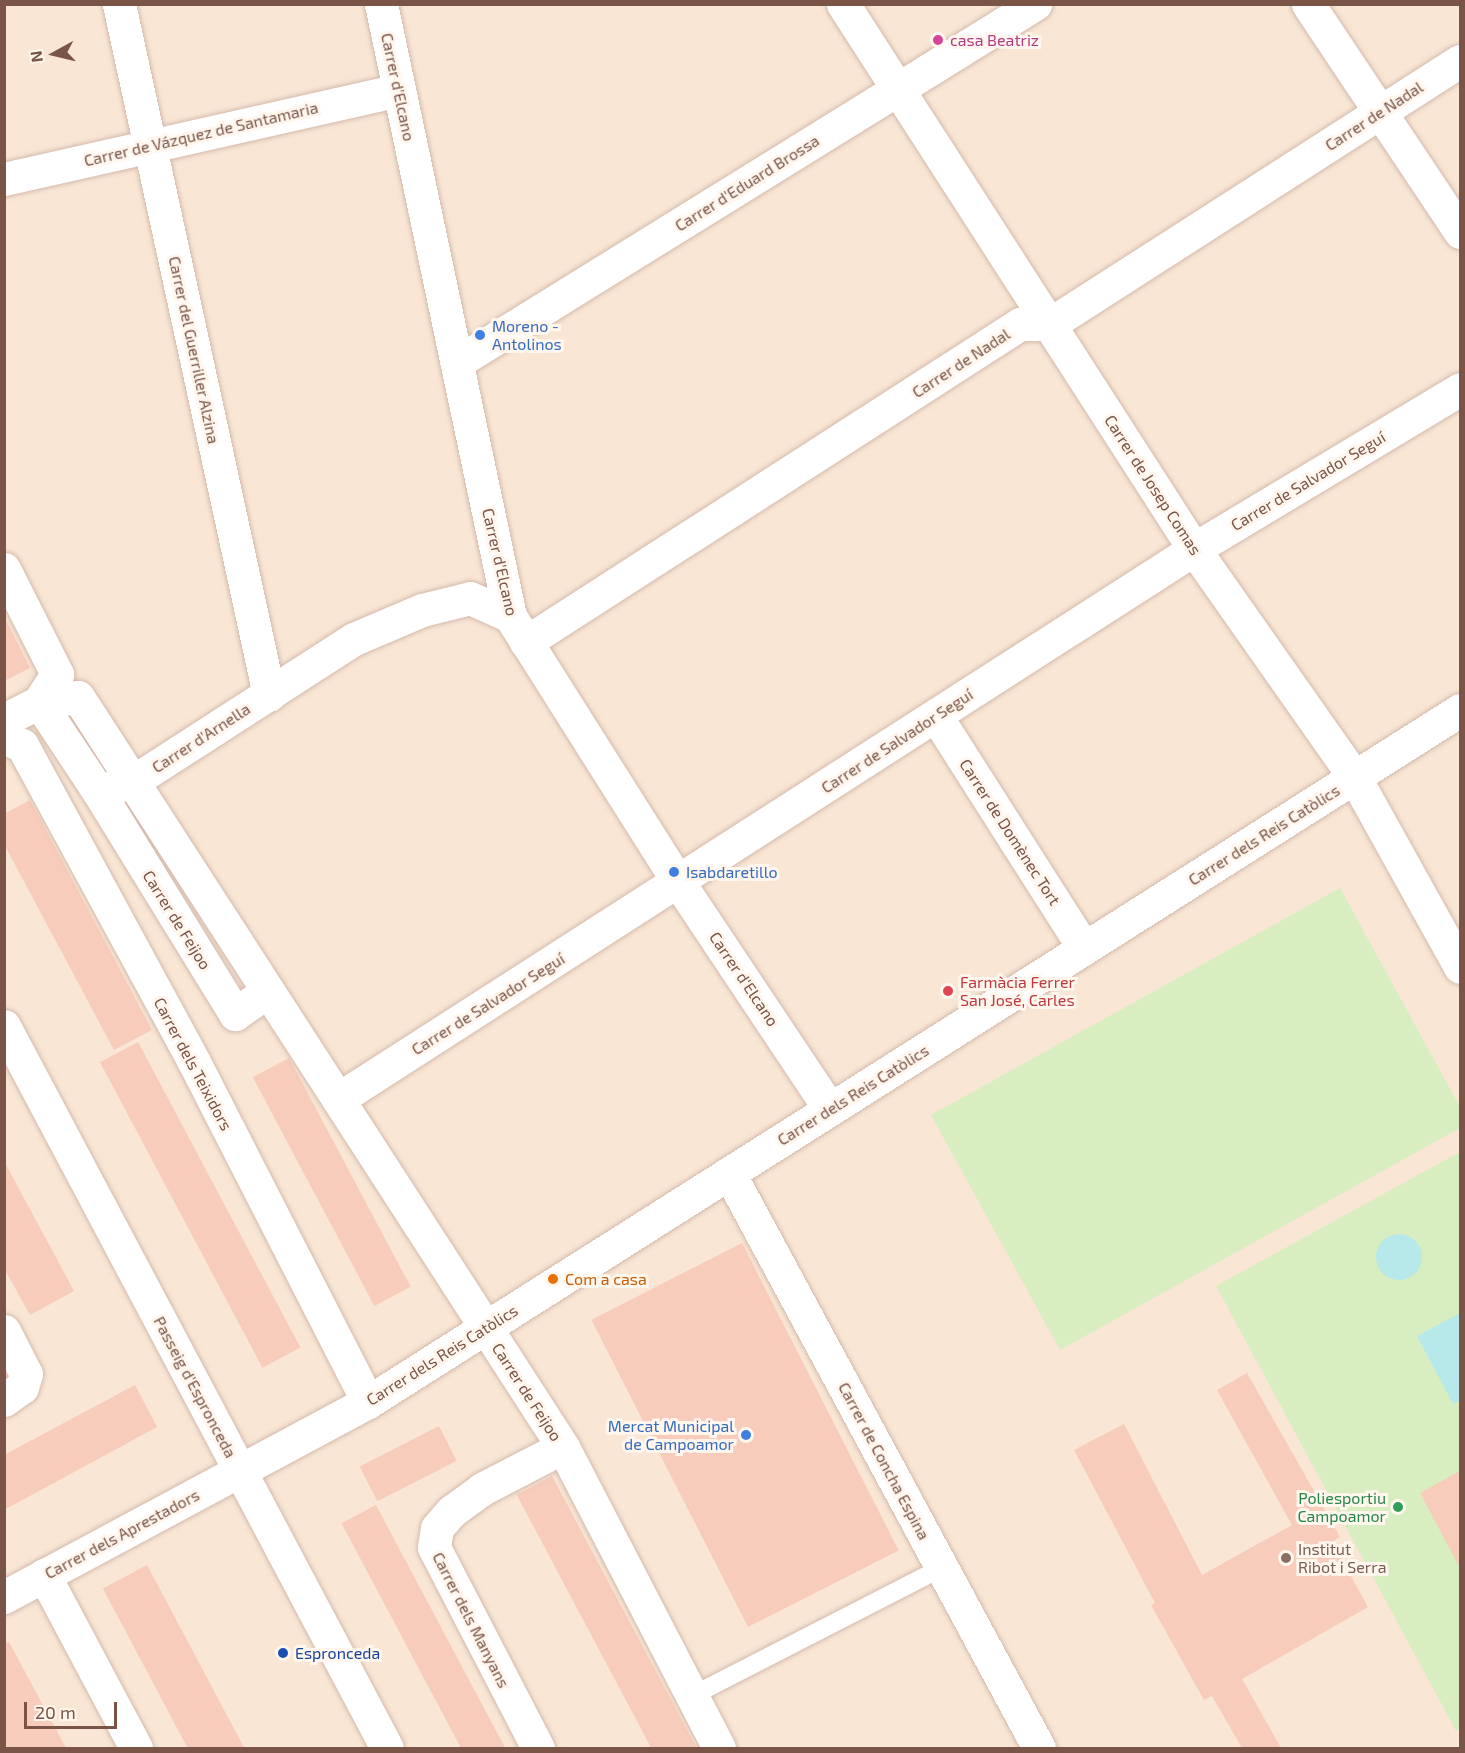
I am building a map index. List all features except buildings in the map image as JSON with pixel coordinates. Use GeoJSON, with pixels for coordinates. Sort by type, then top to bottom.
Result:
{"type":"FeatureCollection","features":[{"type":"Feature","properties":{"kind":"street","name":"Carrer del Guerriller Alzina"},"geometry":{"type":"LineString","coordinates":[[119,4],[269,694]]}},
{"type":"Feature","properties":{"kind":"street","name":"Carrer d'Elcano"},"geometry":{"type":"LineString","coordinates":[[381,4],[520,633],[680,883],[831,1109]]}},
{"type":"Feature","properties":{"kind":"street","name":"Carrer de Josep Comas"},"geometry":{"type":"LineString","coordinates":[[843,4],[1194,549],[1355,778],[1461,967]]}},
{"type":"Feature","properties":{"kind":"street","name":"Carrer d'Eduard Brossa"},"geometry":{"type":"LineString","coordinates":[[459,361],[1035,4]]}},
{"type":"Feature","properties":{"kind":"street"},"geometry":{"type":"LineString","coordinates":[[1308,4],[1461,232]]}},
{"type":"Feature","properties":{"kind":"street","name":"Carrer de Nadal"},"geometry":{"type":"LineString","coordinates":[[520,633],[1020,324],[1050,324],[1461,61]]}},
{"type":"Feature","properties":{"kind":"street","name":"Carrer de Vázquez de Santamaria"},"geometry":{"type":"LineString","coordinates":[[4,179],[399,90]]}},
{"type":"Feature","properties":{"kind":"street","name":"Carrer de Salvador Seguí"},"geometry":{"type":"LineString","coordinates":[[338,1100],[680,883],[1194,549],[1461,389]]}},
{"type":"Feature","properties":{"kind":"street"},"geometry":{"type":"LineString","coordinates":[[4,569],[57,674],[39,702],[6,732]]}},
{"type":"Feature","properties":{"kind":"street","name":"Carrer d'Arnella"},"geometry":{"type":"LineString","coordinates":[[132,782],[354,639],[422,610],[470,598],[520,633]]}},
{"type":"Feature","properties":{"kind":"street","name":"Carrer de Feijoo"},"geometry":{"type":"LineString","coordinates":[[268,991],[235,1014],[98,791],[39,702],[78,697],[563,1447],[719,1749]]}},
{"type":"Feature","properties":{"kind":"street","name":"Carrer dels Reis Catòlics"},"geometry":{"type":"LineString","coordinates":[[240,1471],[368,1402],[1461,710]]}},
{"type":"Feature","properties":{"kind":"street","name":"Carrer de Domènec Tort"},"geometry":{"type":"LineString","coordinates":[[936,716],[1084,948]]}},
{"type":"Feature","properties":{"kind":"street","name":"Carrer dels Teixidors"},"geometry":{"type":"LineString","coordinates":[[6,732],[22,746],[194,1062],[368,1402]]}},
{"type":"Feature","properties":{"kind":"street"},"geometry":{"type":"LineString","coordinates":[[98,791],[132,782]]}},
{"type":"Feature","properties":{"kind":"street","name":"Passeig d'Espronceda"},"geometry":{"type":"LineString","coordinates":[[4,1026],[387,1749]]}},
{"type":"Feature","properties":{"kind":"street","name":"Carrer de Concha Espina"},"geometry":{"type":"LineString","coordinates":[[729,1173],[1039,1749]]}},
{"type":"Feature","properties":{"kind":"street"},"geometry":{"type":"LineString","coordinates":[[4,1331],[26,1374],[22,1387],[4,1400]]}},
{"type":"Feature","properties":{"kind":"street","name":"Carrer dels Manyans"},"geometry":{"type":"LineString","coordinates":[[538,1749],[434,1547],[436,1528],[452,1511],[482,1490],[563,1447]]}},
{"type":"Feature","properties":{"kind":"street","name":"Carrer dels Aprestadors"},"geometry":{"type":"LineString","coordinates":[[4,1597],[240,1471]]}},
{"type":"Feature","properties":{"kind":"street"},"geometry":{"type":"LineString","coordinates":[[44,1575],[136,1749]]}},
{"type":"Feature","properties":{"kind":"lane"},"geometry":{"type":"LineString","coordinates":[[692,1696],[941,1568]]}},
{"type":"Feature","properties":{"kind":"shaded area"},"geometry":{"type":"Polygon","coordinates":[[[5,5],[1460,5],[1460,1748],[5,1748],[5,5]]]}},
{"type":"Feature","properties":{"kind":"green space"},"geometry":{"type":"Polygon","coordinates":[[[1340,888],[1460,1107],[1460,1128],[1060,1350],[931,1115],[1340,888]]]}},
{"type":"Feature","properties":{"kind":"green space","name":"Poliesportiu Campoamor"},"geometry":{"type":"Polygon","coordinates":[[[1460,1152],[1460,1728],[1456,1731],[1216,1286],[1460,1152]]]}},
{"type":"Feature","properties":{"kind":"water"},"geometry":{"type":"Polygon","coordinates":[[[1399,1234],[1415,1241],[1422,1257],[1415,1273],[1399,1280],[1383,1273],[1376,1257],[1383,1241],[1399,1234]]]}},
{"type":"Feature","properties":{"kind":"water"},"geometry":{"type":"Polygon","coordinates":[[[1460,1313],[1460,1401],[1453,1404],[1417,1336],[1460,1313]]]}},
{"type":"Feature","properties":{"kind":"place","name":"casa Beatriz"},"geometry":{"type":"Point","coordinates":[938,40]}},
{"type":"Feature","properties":{"kind":"place","name":"Moreno - Antolinos"},"geometry":{"type":"Point","coordinates":[480,335]}},
{"type":"Feature","properties":{"kind":"place","name":"Isabdaretillo"},"geometry":{"type":"Point","coordinates":[674,872]}},
{"type":"Feature","properties":{"kind":"place","name":"Farmàcia Ferrer San José, Carles"},"geometry":{"type":"Point","coordinates":[948,991]}},
{"type":"Feature","properties":{"kind":"place","name":"Com a casa"},"geometry":{"type":"Point","coordinates":[553,1279]}},
{"type":"Feature","properties":{"kind":"place","name":"Mercat Municipal de Campoamor"},"geometry":{"type":"Point","coordinates":[746,1435]}},
{"type":"Feature","properties":{"kind":"place","name":"Poliesportiu Campoamor"},"geometry":{"type":"Point","coordinates":[1398,1507]}},
{"type":"Feature","properties":{"kind":"place","name":"Institut Ribot i Serra"},"geometry":{"type":"Point","coordinates":[1286,1558]}},
{"type":"Feature","properties":{"kind":"place","name":"Espronceda"},"geometry":{"type":"Point","coordinates":[283,1653]}}]}
